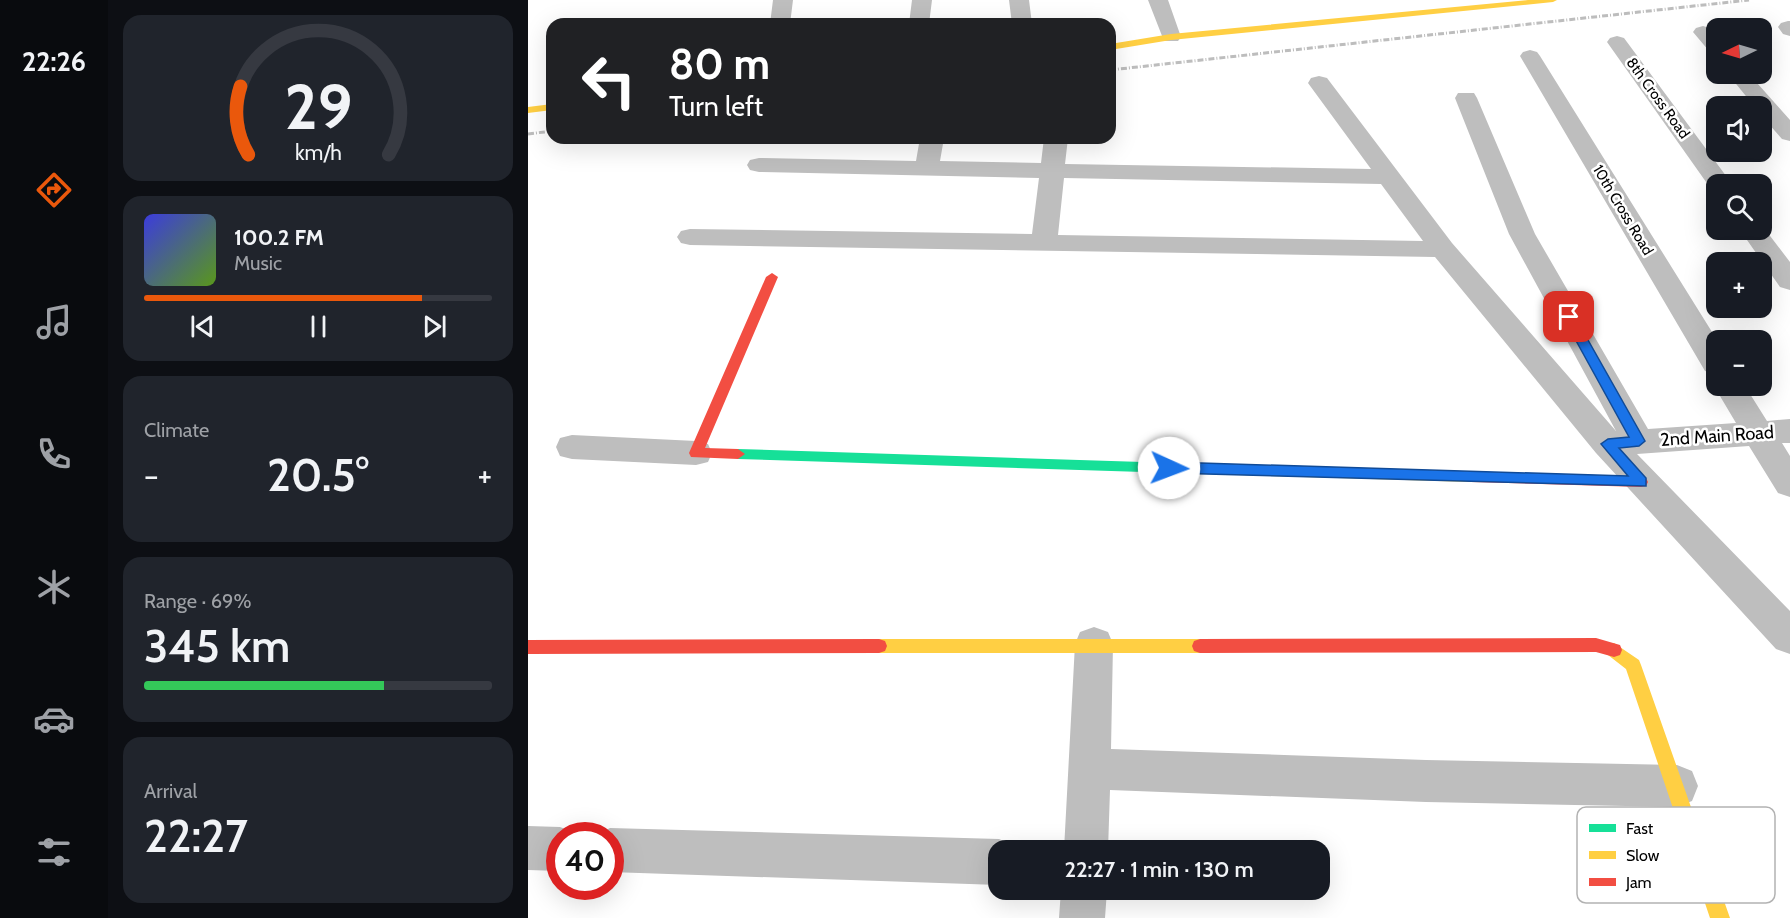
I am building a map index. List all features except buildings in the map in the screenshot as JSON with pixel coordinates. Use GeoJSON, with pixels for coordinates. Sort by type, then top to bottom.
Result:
{"type":"FeatureCollection","features":[{"type":"Feature","properties":{"kind":"street"},"geometry":{"type":"LineString","coordinates":[[781,18],[783,0]]}},
{"type":"Feature","properties":{"kind":"street"},"geometry":{"type":"LineString","coordinates":[[920,18],[922,0]]}},
{"type":"Feature","properties":{"kind":"street"},"geometry":{"type":"LineString","coordinates":[[1019,0],[1021,18]]}},
{"type":"Feature","properties":{"kind":"street"},"geometry":{"type":"LineString","coordinates":[[1158,0],[1171,37]]}},
{"type":"Feature","properties":{"kind":"street"},"geometry":{"type":"LineString","coordinates":[[1116,46],[1171,37],[1553,0]]}},
{"type":"Feature","properties":{"kind":"street","name":"8th Cross Road"},"geometry":{"type":"LineString","coordinates":[[1617,42],[1713,174]]}},
{"type":"Feature","properties":{"kind":"street","name":"10th Cross Road"},"geometry":{"type":"LineString","coordinates":[[1530,56],[1706,346]]}},
{"type":"Feature","properties":{"kind":"street"},"geometry":{"type":"LineString","coordinates":[[1319,83],[1443,249],[1623,442]]}},
{"type":"Feature","properties":{"kind":"street"},"geometry":{"type":"LineString","coordinates":[[1747,84],[1790,134]]}},
{"type":"Feature","properties":{"kind":"street"},"geometry":{"type":"LineString","coordinates":[[1466,98],[1522,234],[1641,482],[1790,637]]}},
{"type":"Feature","properties":{"kind":"street"},"geometry":{"type":"LineString","coordinates":[[528,110],[546,108]]}},
{"type":"Feature","properties":{"kind":"street"},"geometry":{"type":"LineString","coordinates":[[927,168],[931,144]]}},
{"type":"Feature","properties":{"kind":"street"},"geometry":{"type":"LineString","coordinates":[[1044,243],[1055,144]]}},
{"type":"Feature","properties":{"kind":"street"},"geometry":{"type":"LineString","coordinates":[[759,165],[1388,177]]}},
{"type":"Feature","properties":{"kind":"street"},"geometry":{"type":"LineString","coordinates":[[690,237],[1443,249]]}},
{"type":"Feature","properties":{"kind":"street"},"geometry":{"type":"LineString","coordinates":[[1760,240],[1790,281]]}},
{"type":"Feature","properties":{"kind":"street"},"geometry":{"type":"LineString","coordinates":[[696,453],[772,278]]}},
{"type":"Feature","properties":{"kind":"street"},"geometry":{"type":"LineString","coordinates":[[1739,396],[1774,432],[1790,484]]}},
{"type":"Feature","properties":{"kind":"street","name":"2nd Main Road"},"geometry":{"type":"LineString","coordinates":[[1623,442],[1774,432]]}},
{"type":"Feature","properties":{"kind":"street"},"geometry":{"type":"LineString","coordinates":[[572,447],[696,453],[1641,482]]}},
{"type":"Feature","properties":{"kind":"street"},"geometry":{"type":"LineString","coordinates":[[1086,840],[1094,644]]}},
{"type":"Feature","properties":{"kind":"street"},"geometry":{"type":"LineString","coordinates":[[528,647],[1094,644],[1596,645],[1612,648],[1633,665],[1684,807]]}},
{"type":"Feature","properties":{"kind":"street"},"geometry":{"type":"LineString","coordinates":[[1088,770],[1426,781],[1677,786]]}},
{"type":"Feature","properties":{"kind":"street"},"geometry":{"type":"LineString","coordinates":[[528,848],[546,849]]}},
{"type":"Feature","properties":{"kind":"street"},"geometry":{"type":"LineString","coordinates":[[624,850],[988,862]]}},
{"type":"Feature","properties":{"kind":"street"},"geometry":{"type":"LineString","coordinates":[[1082,918],[1083,900]]}},
{"type":"Feature","properties":{"kind":"street"},"geometry":{"type":"LineString","coordinates":[[1715,903],[1720,918]]}},
{"type":"Feature","properties":{"kind":"railway"},"geometry":{"type":"LineString","coordinates":[[1116,69],[1749,0]]}},
{"type":"Feature","properties":{"kind":"railway"},"geometry":{"type":"LineString","coordinates":[[528,134],[546,132]]}},
{"type":"Feature","properties":{"kind":"traffic: fast"},"geometry":{"type":"LineString","coordinates":[[738,454],[1238,470]]}},
{"type":"Feature","properties":{"kind":"traffic: slow"},"geometry":{"type":"LineString","coordinates":[[1116,46],[1171,37],[1553,0]]}},
{"type":"Feature","properties":{"kind":"traffic: slow"},"geometry":{"type":"LineString","coordinates":[[528,110],[546,108]]}},
{"type":"Feature","properties":{"kind":"traffic: slow"},"geometry":{"type":"LineString","coordinates":[[1238,470],[1471,477]]}},
{"type":"Feature","properties":{"kind":"traffic: slow"},"geometry":{"type":"LineString","coordinates":[[879,646],[1200,646]]}},
{"type":"Feature","properties":{"kind":"traffic: slow"},"geometry":{"type":"LineString","coordinates":[[1614,650],[1633,665],[1682,807]]}},
{"type":"Feature","properties":{"kind":"traffic: slow"},"geometry":{"type":"LineString","coordinates":[[1715,903],[1720,918]]}},
{"type":"Feature","properties":{"kind":"traffic: jam"},"geometry":{"type":"LineString","coordinates":[[738,454],[696,453],[772,277]]}},
{"type":"Feature","properties":{"kind":"traffic: jam"},"geometry":{"type":"LineString","coordinates":[[1471,477],[1641,482]]}},
{"type":"Feature","properties":{"kind":"traffic: jam"},"geometry":{"type":"LineString","coordinates":[[1200,646],[1596,645],[1614,650]]}},
{"type":"Feature","properties":{"kind":"traffic: jam"},"geometry":{"type":"LineString","coordinates":[[528,647],[879,646]]}},
{"type":"Feature","properties":{"kind":"route"},"geometry":{"type":"LineString","coordinates":[[1169,468],[1641,482],[1608,444],[1639,441],[1569,317]]}}]}
